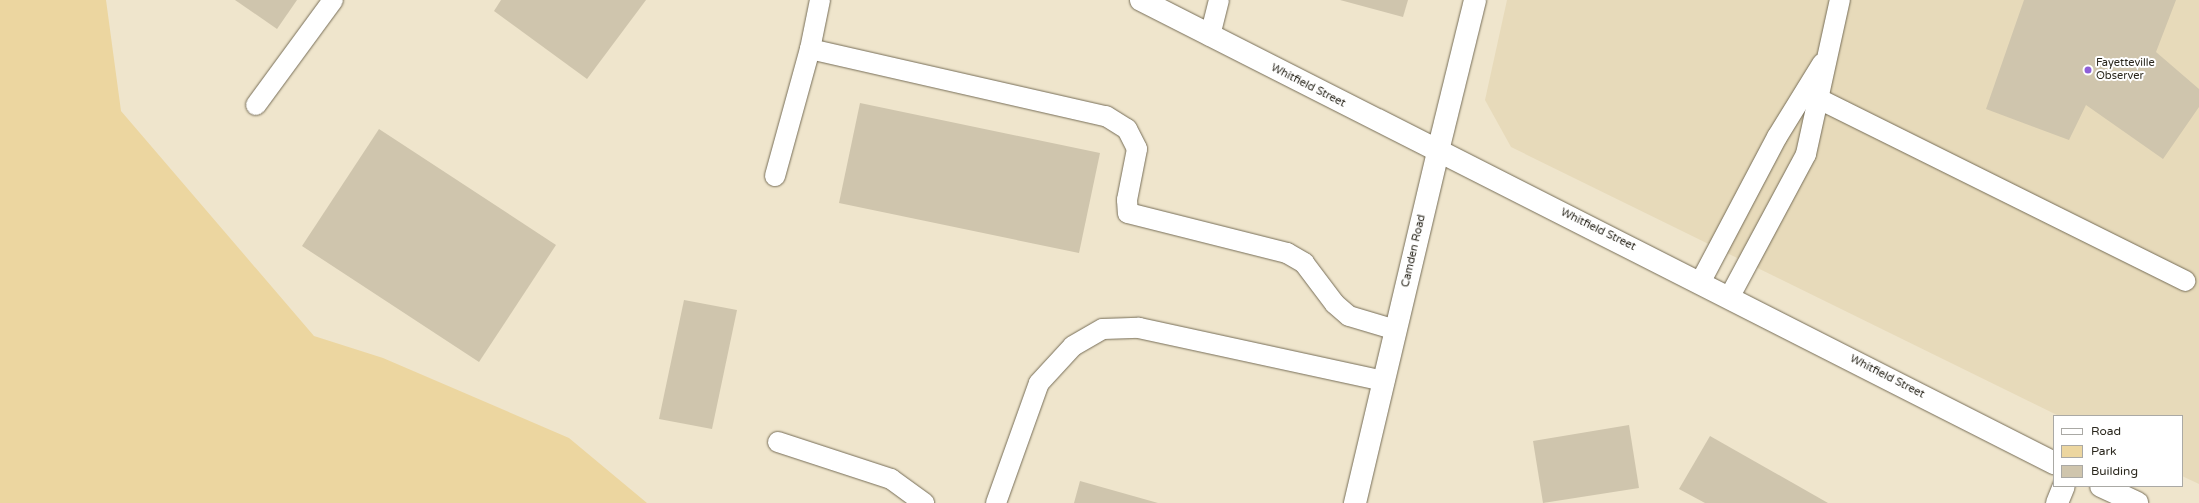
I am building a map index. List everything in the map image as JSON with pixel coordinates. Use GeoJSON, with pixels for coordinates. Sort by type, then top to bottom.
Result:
{"type":"FeatureCollection","features":[{"type":"Feature","properties":{"kind":"main road","name":"Whitfield Street"},"geometry":{"type":"LineString","coordinates":[[1140,0],[1438,151],[1701,281],[2053,462]]}},
{"type":"Feature","properties":{"kind":"main road","name":"Camden Road"},"geometry":{"type":"LineString","coordinates":[[1355,503],[1475,0]]}},
{"type":"Feature","properties":{"kind":"main road"},"geometry":{"type":"LineString","coordinates":[[2056,503],[2064,487]]}},
{"type":"Feature","properties":{"kind":"main road"},"geometry":{"type":"LineString","coordinates":[[2103,487],[2137,503]]}},
{"type":"Feature","properties":{"kind":"lane"},"geometry":{"type":"LineString","coordinates":[[256,105],[333,0]]}},
{"type":"Feature","properties":{"kind":"lane"},"geometry":{"type":"LineString","coordinates":[[775,176],[810,49],[820,0]]}},
{"type":"Feature","properties":{"kind":"lane"},"geometry":{"type":"LineString","coordinates":[[1210,36],[1219,0]]}},
{"type":"Feature","properties":{"kind":"lane"},"geometry":{"type":"LineString","coordinates":[[1730,296],[1806,154],[1832,49],[1840,0]]}},
{"type":"Feature","properties":{"kind":"lane"},"geometry":{"type":"LineString","coordinates":[[810,49],[1106,116],[1127,129],[1137,149],[1127,200],[1128,213],[1287,253],[1304,263],[1335,304],[1349,316],[1396,330]]}},
{"type":"Feature","properties":{"kind":"lane"},"geometry":{"type":"LineString","coordinates":[[1701,281],[1777,137],[1832,49]]}},
{"type":"Feature","properties":{"kind":"lane"},"geometry":{"type":"LineString","coordinates":[[1819,99],[2184,281]]}},
{"type":"Feature","properties":{"kind":"lane"},"geometry":{"type":"LineString","coordinates":[[996,503],[1039,383],[1073,346],[1103,329],[1139,328],[1384,381]]}},
{"type":"Feature","properties":{"kind":"lane"},"geometry":{"type":"LineString","coordinates":[[778,442],[891,479],[924,503]]}},
{"type":"Feature","properties":{"kind":"shaded area"},"geometry":{"type":"Polygon","coordinates":[[[1507,0],[2199,0],[2199,484],[2183,476],[2183,415],[2057,415],[1511,147],[1485,100],[1507,0]]]}},
{"type":"Feature","properties":{"kind":"green space"},"geometry":{"type":"Polygon","coordinates":[[[0,0],[106,0],[121,111],[314,336],[383,358],[569,438],[647,503],[0,503],[0,0]]]}},
{"type":"Feature","properties":{"kind":"building"},"geometry":{"type":"Polygon","coordinates":[[[235,0],[297,0],[277,29],[235,0]]]}},
{"type":"Feature","properties":{"kind":"building"},"geometry":{"type":"Polygon","coordinates":[[[501,0],[646,0],[587,79],[494,11],[501,0]]]}},
{"type":"Feature","properties":{"kind":"building"},"geometry":{"type":"Polygon","coordinates":[[[1340,0],[1408,0],[1403,17],[1340,0]]]}},
{"type":"Feature","properties":{"kind":"building","name":"Fayetteville Observer"},"geometry":{"type":"Polygon","coordinates":[[[2024,0],[2176,0],[2156,52],[2199,89],[2199,107],[2163,159],[2086,105],[2069,140],[1986,109],[2024,0]]]}},
{"type":"Feature","properties":{"kind":"building"},"geometry":{"type":"Polygon","coordinates":[[[860,103],[1100,153],[1079,253],[839,203],[860,103]]]}},
{"type":"Feature","properties":{"kind":"building"},"geometry":{"type":"Polygon","coordinates":[[[379,129],[556,245],[479,362],[302,246],[379,129]]]}},
{"type":"Feature","properties":{"kind":"building"},"geometry":{"type":"Polygon","coordinates":[[[684,300],[737,310],[712,429],[659,419],[684,300]]]}},
{"type":"Feature","properties":{"kind":"building"},"geometry":{"type":"Polygon","coordinates":[[[1629,425],[1639,488],[1543,503],[1533,441],[1629,425]]]}},
{"type":"Feature","properties":{"kind":"building"},"geometry":{"type":"Polygon","coordinates":[[[1710,436],[1828,503],[1705,503],[1679,489],[1710,436]]]}},
{"type":"Feature","properties":{"kind":"building"},"geometry":{"type":"Polygon","coordinates":[[[1080,481],[1158,503],[1074,503],[1080,481]]]}},
{"type":"Feature","properties":{"kind":"place","name":"Fayetteville Observer"},"geometry":{"type":"Point","coordinates":[2088,70]}}]}
